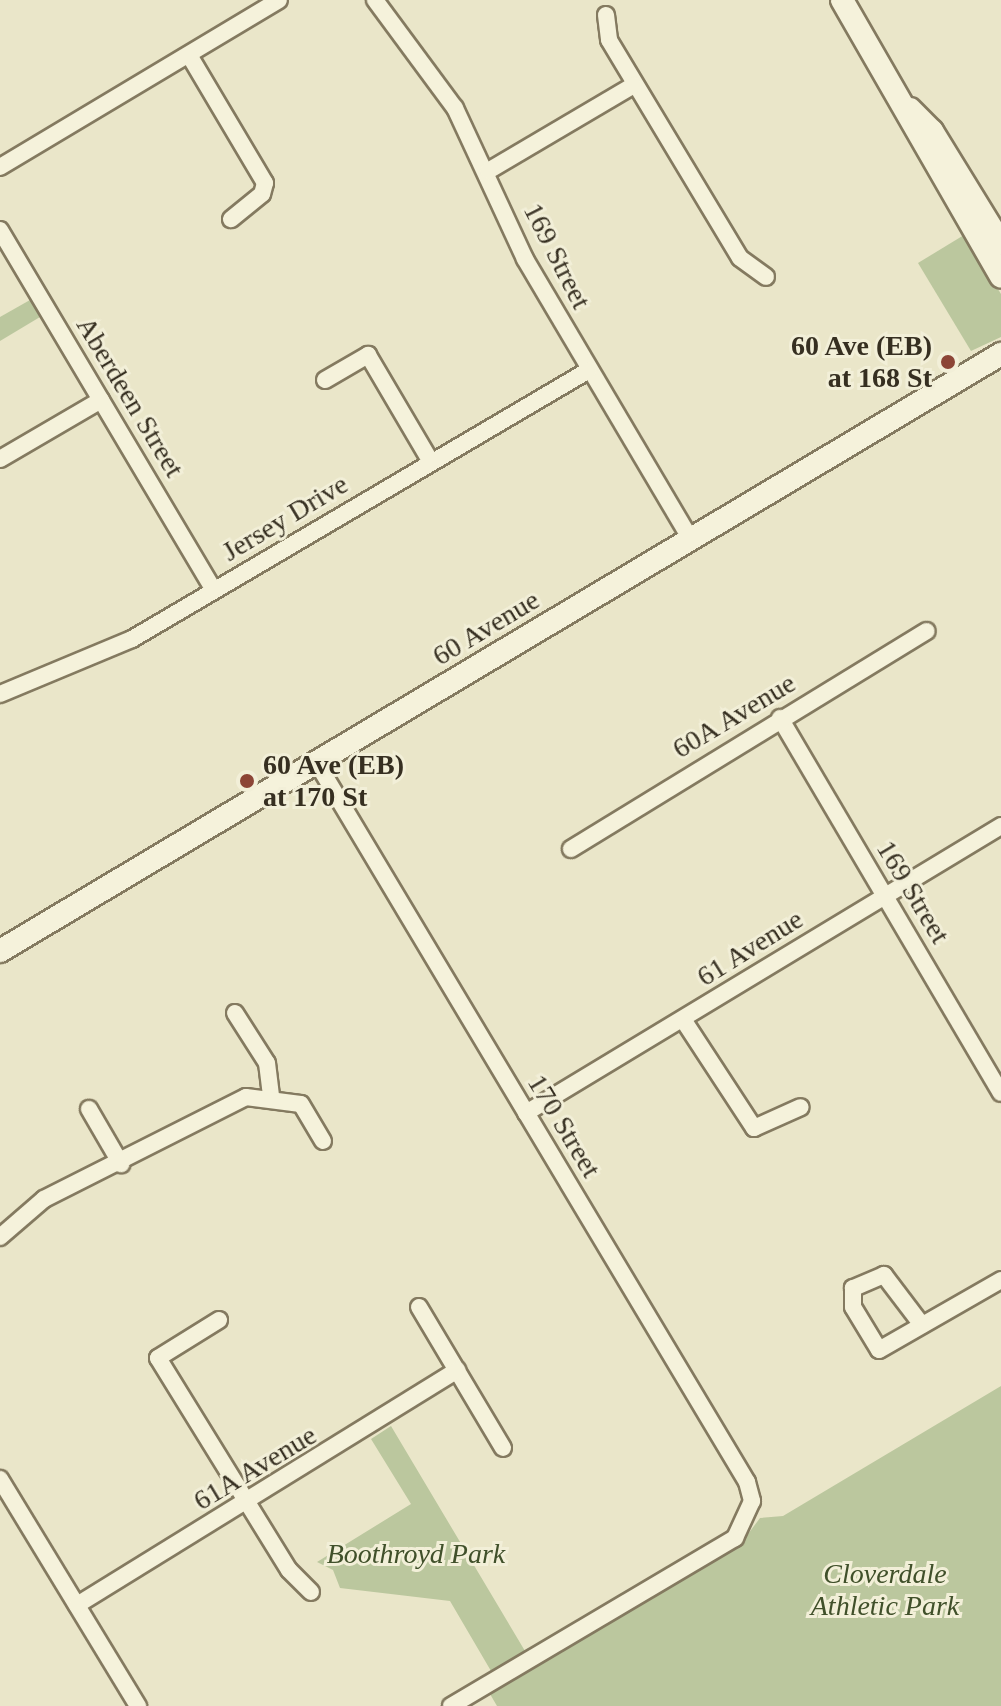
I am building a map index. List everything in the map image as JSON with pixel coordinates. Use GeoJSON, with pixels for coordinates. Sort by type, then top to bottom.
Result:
{"type":"FeatureCollection","features":[{"type":"Feature","properties":{"kind":"street"},"geometry":{"type":"LineString","coordinates":[[0,167],[279,0]]}},
{"type":"Feature","properties":{"kind":"street","name":"169 Street"},"geometry":{"type":"LineString","coordinates":[[375,0],[455,108],[488,171],[525,259],[691,540]]}},
{"type":"Feature","properties":{"kind":"street"},"geometry":{"type":"LineString","coordinates":[[842,0],[906,105],[932,131],[1001,243]]}},
{"type":"Feature","properties":{"kind":"street"},"geometry":{"type":"LineString","coordinates":[[606,15],[609,40],[634,85],[740,258],[766,277]]}},
{"type":"Feature","properties":{"kind":"street"},"geometry":{"type":"LineString","coordinates":[[189,55],[265,183],[262,194],[231,219]]}},
{"type":"Feature","properties":{"kind":"street"},"geometry":{"type":"LineString","coordinates":[[488,171],[634,85]]}},
{"type":"Feature","properties":{"kind":"street"},"geometry":{"type":"LineString","coordinates":[[906,105],[916,139],[1001,276]]}},
{"type":"Feature","properties":{"kind":"street","name":"Aberdeen Street"},"geometry":{"type":"LineString","coordinates":[[0,230],[214,590]]}},
{"type":"Feature","properties":{"kind":"street","name":"60 Avenue"},"geometry":{"type":"LineString","coordinates":[[0,951],[1001,354]]}},
{"type":"Feature","properties":{"kind":"street"},"geometry":{"type":"LineString","coordinates":[[325,380],[368,355],[431,462]]}},
{"type":"Feature","properties":{"kind":"street","name":"Jersey Drive"},"geometry":{"type":"LineString","coordinates":[[0,694],[119,645],[589,370]]}},
{"type":"Feature","properties":{"kind":"street"},"geometry":{"type":"LineString","coordinates":[[0,459],[101,400]]}},
{"type":"Feature","properties":{"kind":"street","name":"60A Avenue"},"geometry":{"type":"LineString","coordinates":[[571,849],[780,718],[927,631]]}},
{"type":"Feature","properties":{"kind":"street","name":"169 Street"},"geometry":{"type":"LineString","coordinates":[[780,718],[1001,1093]]}},
{"type":"Feature","properties":{"kind":"street","name":"170 Street"},"geometry":{"type":"LineString","coordinates":[[317,763],[747,1482],[748,1520],[735,1538],[451,1706]]}},
{"type":"Feature","properties":{"kind":"street","name":"61 Avenue"},"geometry":{"type":"LineString","coordinates":[[526,1113],[684,1021],[885,894],[1001,826]]}},
{"type":"Feature","properties":{"kind":"street"},"geometry":{"type":"LineString","coordinates":[[235,1013],[267,1063],[271,1095]]}},
{"type":"Feature","properties":{"kind":"street"},"geometry":{"type":"LineString","coordinates":[[684,1021],[754,1128],[801,1107]]}},
{"type":"Feature","properties":{"kind":"street"},"geometry":{"type":"LineString","coordinates":[[0,1237],[44,1199],[121,1164],[207,1112],[271,1095],[301,1104],[323,1141]]}},
{"type":"Feature","properties":{"kind":"street"},"geometry":{"type":"LineString","coordinates":[[89,1109],[121,1164]]}},
{"type":"Feature","properties":{"kind":"street"},"geometry":{"type":"LineString","coordinates":[[922,1325],[884,1275],[853,1288],[853,1307],[879,1350],[1001,1280]]}},
{"type":"Feature","properties":{"kind":"street"},"geometry":{"type":"LineString","coordinates":[[419,1307],[503,1448]]}},
{"type":"Feature","properties":{"kind":"street"},"geometry":{"type":"LineString","coordinates":[[219,1320],[158,1358],[246,1504],[311,1592]]}},
{"type":"Feature","properties":{"kind":"street","name":"61A Avenue"},"geometry":{"type":"LineString","coordinates":[[77,1605],[246,1504],[457,1370]]}},
{"type":"Feature","properties":{"kind":"street"},"geometry":{"type":"LineString","coordinates":[[0,1479],[138,1706]]}},
{"type":"Feature","properties":{"kind":"green space"},"geometry":{"type":"Polygon","coordinates":[[[964,235],[1001,294],[1001,337],[971,351],[918,263],[964,235]]]}},
{"type":"Feature","properties":{"kind":"green space"},"geometry":{"type":"Polygon","coordinates":[[[30,300],[40,317],[0,341],[0,317],[30,300]]]}},
{"type":"Feature","properties":{"kind":"green space","name":"Cloverdale Athletic Park"},"geometry":{"type":"Polygon","coordinates":[[[1001,1386],[1001,1706],[497,1706],[490,1694],[739,1546],[760,1518],[783,1516],[1001,1386]]]}},
{"type":"Feature","properties":{"kind":"green space","name":"Boothroyd Park"},"geometry":{"type":"Polygon","coordinates":[[[391,1426],[525,1651],[491,1671],[450,1601],[340,1588],[333,1570],[317,1562],[411,1504],[371,1439],[391,1426]]]}},
{"type":"Feature","properties":{"kind":"place","name":"60 Ave (EB) at 168 St"},"geometry":{"type":"Point","coordinates":[948,362]}},
{"type":"Feature","properties":{"kind":"place","name":"60 Ave (EB) at 170 St"},"geometry":{"type":"Point","coordinates":[247,781]}}]}
